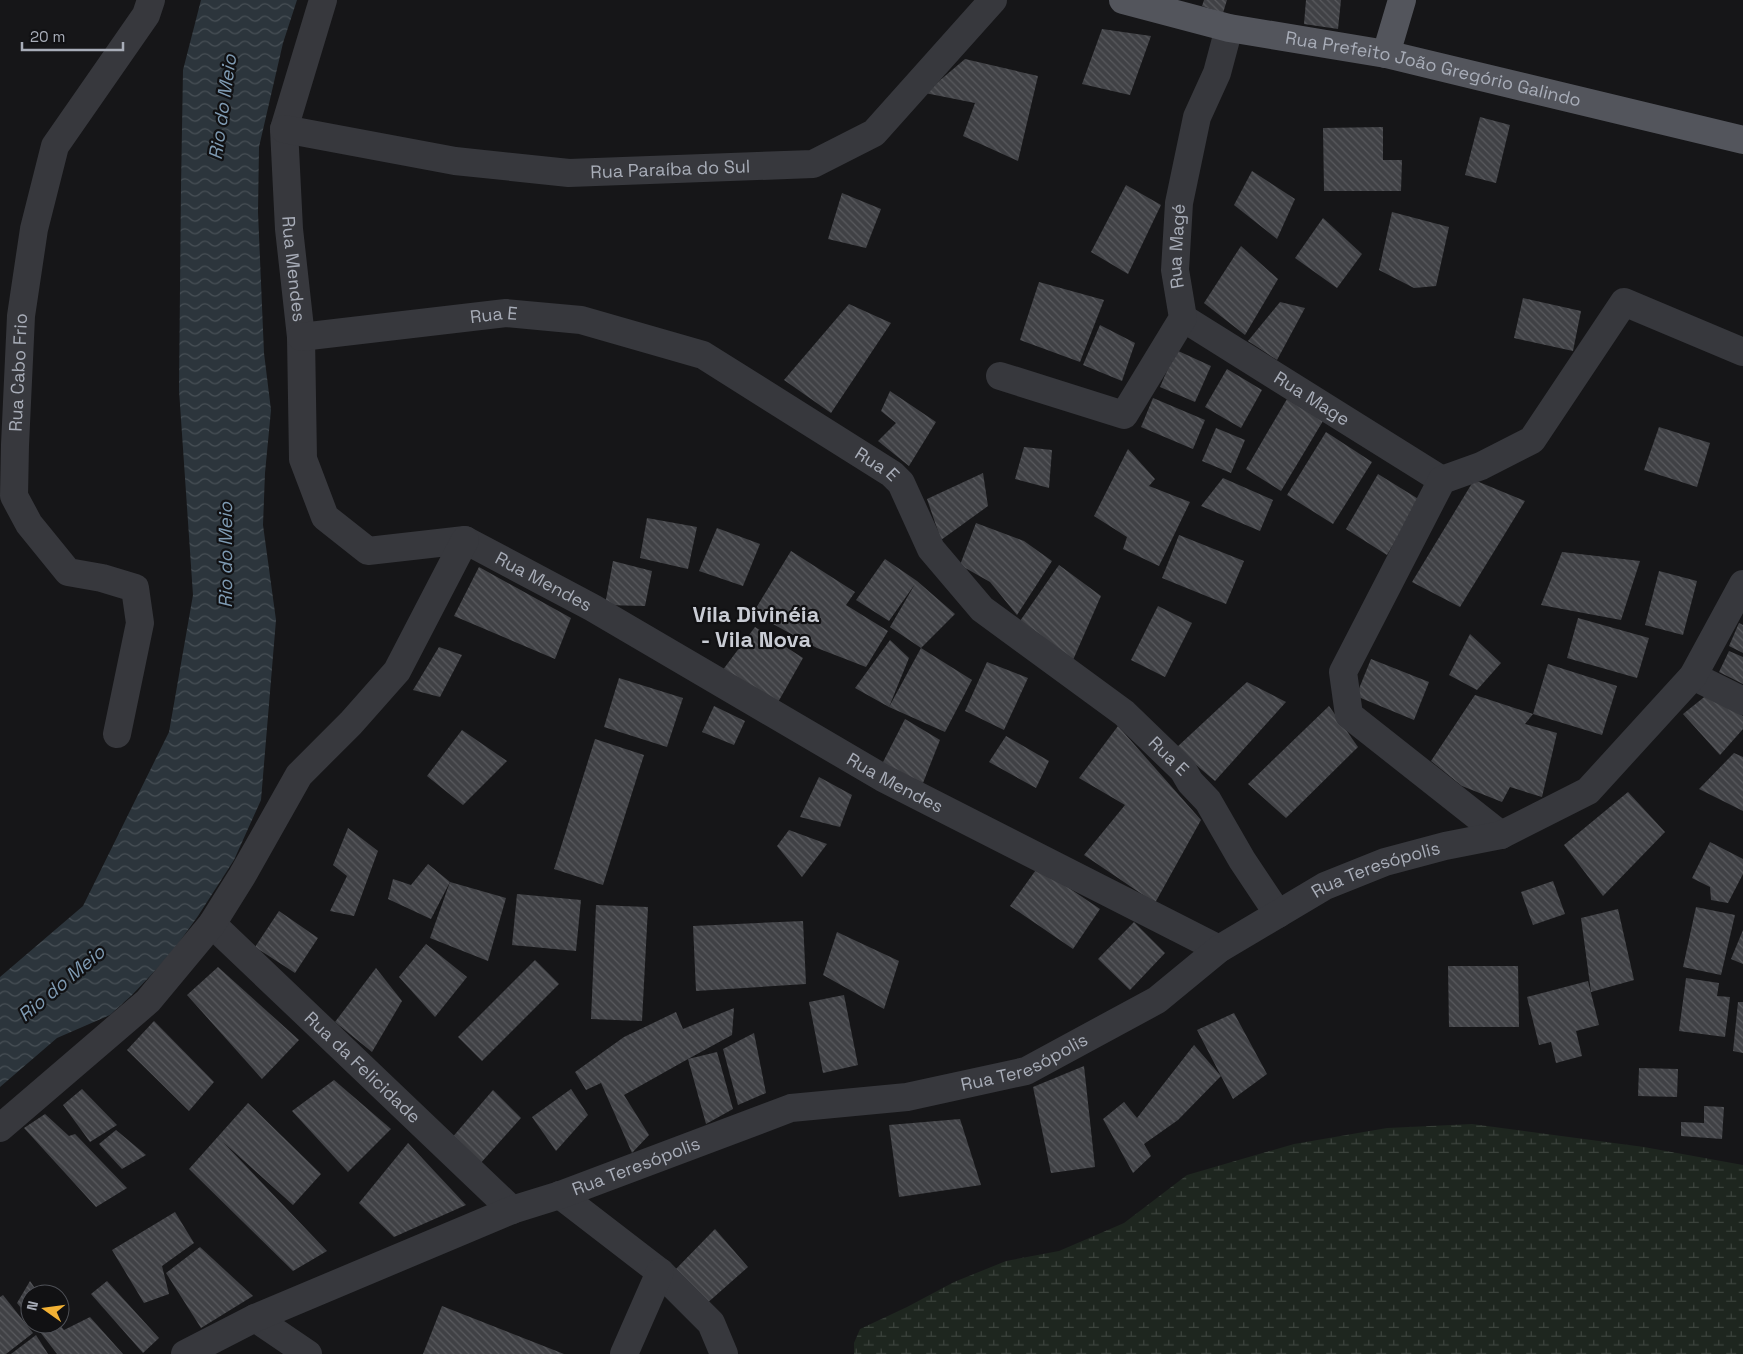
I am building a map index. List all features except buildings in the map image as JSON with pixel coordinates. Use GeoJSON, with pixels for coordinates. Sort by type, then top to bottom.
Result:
{"type":"FeatureCollection","features":[{"type":"Feature","properties":{"kind":"main road","name":"Rua Prefeito João Gregório Galindo"},"geometry":{"type":"LineString","coordinates":[[1123,0],[1229,28],[1386,54],[1743,140]]}},
{"type":"Feature","properties":{"kind":"main road"},"geometry":{"type":"LineString","coordinates":[[1386,54],[1402,0]]}},
{"type":"Feature","properties":{"kind":"street","name":"Rua Cabo Frio"},"geometry":{"type":"LineString","coordinates":[[116,734],[140,623],[135,588],[102,578],[68,572],[29,524],[7,506],[15,446],[21,316],[34,229],[55,146],[146,15],[151,0]]}},
{"type":"Feature","properties":{"kind":"street","name":"Rua Mendes"},"geometry":{"type":"LineString","coordinates":[[323,0],[284,128],[289,229],[302,337],[303,459],[325,517],[368,551],[466,540],[593,608],[883,778],[1220,949]]}},
{"type":"Feature","properties":{"kind":"street","name":"Rua Paraíba do Sul"},"geometry":{"type":"LineString","coordinates":[[284,128],[455,161],[569,173],[813,164],[874,133],[993,0]]}},
{"type":"Feature","properties":{"kind":"street","name":"Rua Magé"},"geometry":{"type":"LineString","coordinates":[[1183,318],[1175,270],[1179,202],[1197,117],[1216,72],[1229,28]]}},
{"type":"Feature","properties":{"kind":"street"},"geometry":{"type":"LineString","coordinates":[[1501,835],[1349,715],[1343,672],[1442,480],[1481,466],[1532,440],[1624,302],[1743,352]]}},
{"type":"Feature","properties":{"kind":"street","name":"Rua E"},"geometry":{"type":"LineString","coordinates":[[302,337],[506,314],[581,320],[703,355],[892,474],[901,484],[931,549],[982,609],[1124,713],[1183,770],[1190,782],[1208,801],[1242,860],[1278,914]]}},
{"type":"Feature","properties":{"kind":"street"},"geometry":{"type":"LineString","coordinates":[[1000,376],[1124,415],[1183,318]]}},
{"type":"Feature","properties":{"kind":"street","name":"Rua Mage"},"geometry":{"type":"LineString","coordinates":[[1183,318],[1442,480]]}},
{"type":"Feature","properties":{"kind":"street"},"geometry":{"type":"LineString","coordinates":[[0,1128],[148,1001],[212,924],[242,876],[299,775],[351,723],[397,671],[466,540]]}},
{"type":"Feature","properties":{"kind":"street","name":"Rua Teresópolis"},"geometry":{"type":"LineString","coordinates":[[185,1354],[254,1318],[512,1210],[560,1195],[791,1108],[907,1097],[1026,1071],[1157,1000],[1220,949],[1325,886],[1385,862],[1445,846],[1501,835],[1588,791],[1692,676],[1743,584]]}},
{"type":"Feature","properties":{"kind":"street"},"geometry":{"type":"LineString","coordinates":[[1692,676],[1743,701]]}},
{"type":"Feature","properties":{"kind":"street","name":"Rua da Felicidade"},"geometry":{"type":"LineString","coordinates":[[212,924],[512,1210]]}},
{"type":"Feature","properties":{"kind":"street"},"geometry":{"type":"LineString","coordinates":[[560,1195],[660,1272],[711,1324],[724,1354]]}},
{"type":"Feature","properties":{"kind":"street"},"geometry":{"type":"LineString","coordinates":[[624,1354],[660,1272]]}},
{"type":"Feature","properties":{"kind":"street"},"geometry":{"type":"LineString","coordinates":[[254,1318],[308,1354]]}},
{"type":"Feature","properties":{"kind":"green space"},"geometry":{"type":"Polygon","coordinates":[[[1472,1124],[1644,1147],[1743,1165],[1743,1354],[854,1354],[854,1343],[860,1329],[954,1282],[1006,1261],[1059,1251],[1124,1223],[1187,1175],[1294,1144],[1387,1128],[1472,1124]]]}},
{"type":"Feature","properties":{"kind":"water","name":"Rio do Meio"},"geometry":{"type":"Polygon","coordinates":[[[201,0],[297,0],[283,43],[259,147],[258,212],[264,353],[271,410],[265,473],[263,525],[276,620],[261,800],[234,860],[170,955],[110,1015],[57,1038],[0,1087],[0,977],[83,906],[169,732],[193,595],[179,390],[181,187],[183,70],[201,0]]]}},
{"type":"Feature","properties":{"kind":"district","name":"Vila Divinéia - Vila Nova"},"geometry":{"type":"Point","coordinates":[756,626]}}]}
